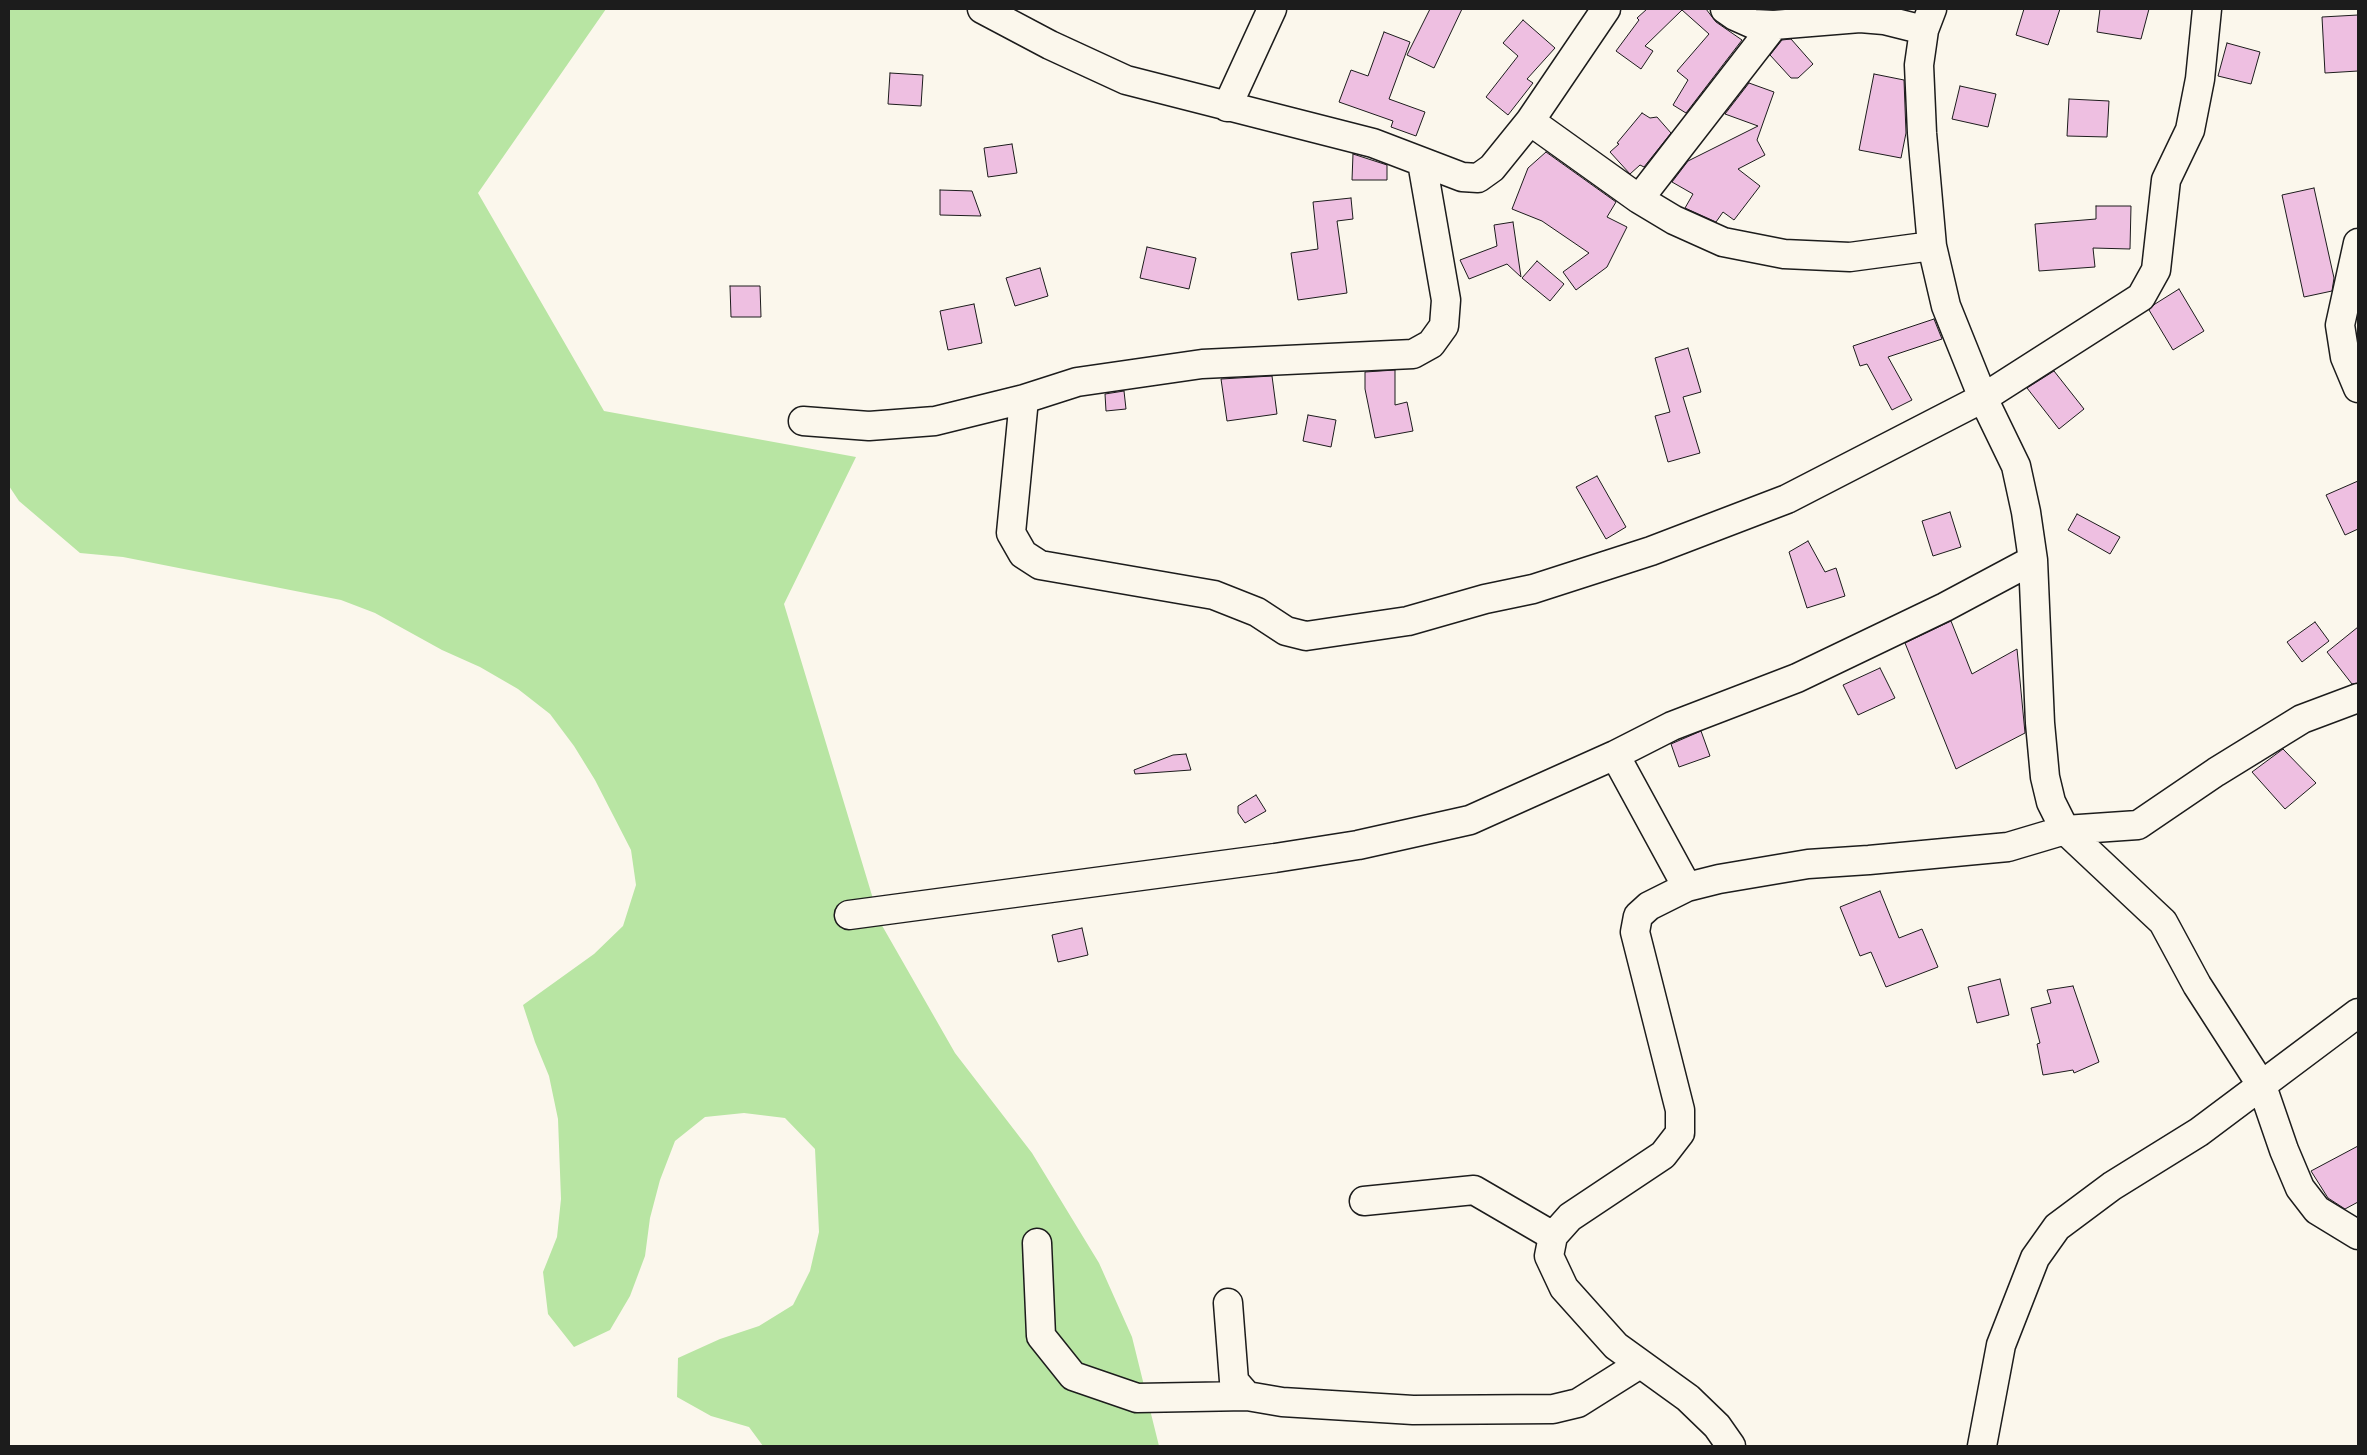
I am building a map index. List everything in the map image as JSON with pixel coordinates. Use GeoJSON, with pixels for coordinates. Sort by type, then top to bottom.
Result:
{"type":"FeatureCollection","features":[{"type":"Feature","properties":{"kind":"street"},"geometry":{"type":"LineString","coordinates":[[982,9],[1050,45],[1126,80],[1373,143],[1462,177],[1478,178],[1492,168],[1530,121],[1606,9]]}},
{"type":"Feature","properties":{"kind":"street"},"geometry":{"type":"LineString","coordinates":[[1227,107],[1272,9]]}},
{"type":"Feature","properties":{"kind":"street"},"geometry":{"type":"LineString","coordinates":[[1725,9],[1753,24],[1774,25],[1860,18],[1884,20],[1928,19],[1919,65],[1922,133],[1932,246],[1946,306],[1983,398],[2016,466],[2026,512],[2033,560],[2040,723],[2045,777],[2051,802],[2065,830],[2163,922],[2197,986],[2262,1086],[2284,1150],[2300,1188],[2317,1210],[2358,1235]]}},
{"type":"Feature","properties":{"kind":"street"},"geometry":{"type":"LineString","coordinates":[[1024,399],[1011,533],[1023,554],[1040,565],[1214,595],[1257,612],[1286,631],[1306,636],[1408,621],[1533,589],[1651,551],[1787,499],[1983,398],[2141,297],[2156,270],[2166,180],[2190,130],[2200,79],[2206,9]]}},
{"type":"Feature","properties":{"kind":"street"},"geometry":{"type":"LineString","coordinates":[[1639,199],[1774,25]]}},
{"type":"Feature","properties":{"kind":"street"},"geometry":{"type":"LineString","coordinates":[[1530,121],[1639,199],[1674,220],[1723,242],[1784,254],[1850,257],[1932,246]]}},
{"type":"Feature","properties":{"kind":"street"},"geometry":{"type":"LineString","coordinates":[[802,421],[869,426],[935,421],[1024,399],[1077,382],[1202,364],[1413,354],[1431,344],[1444,326],[1446,300],[1422,162]]}},
{"type":"Feature","properties":{"kind":"street"},"geometry":{"type":"LineString","coordinates":[[2358,243],[2340,325],[2345,357],[2358,388]]}},
{"type":"Feature","properties":{"kind":"street"},"geometry":{"type":"LineString","coordinates":[[849,915],[1125,879],[1358,845],[1470,820],[1672,726],[1797,678],[1945,607],[2033,560]]}},
{"type":"Feature","properties":{"kind":"street"},"geometry":{"type":"LineString","coordinates":[[1731,1446],[1717,1426],[1688,1398],[1616,1346],[1564,1288],[1549,1256],[1553,1236],[1570,1216],[1663,1155],[1680,1133],[1680,1110],[1634,932],[1638,916],[1649,906],[1687,887],[1719,879],[1808,864],[2008,846],[2065,830],[2138,825],[2216,772],[2302,719],[2358,698]]}},
{"type":"Feature","properties":{"kind":"street"},"geometry":{"type":"LineString","coordinates":[[1615,754],[1687,887]]}},
{"type":"Feature","properties":{"kind":"street"},"geometry":{"type":"LineString","coordinates":[[1982,1446],[2001,1345],[2034,1258],[2056,1227],[2112,1186],[2199,1132],[2358,1013]]}},
{"type":"Feature","properties":{"kind":"street"},"geometry":{"type":"LineString","coordinates":[[1364,1201],[1474,1190],[1553,1236]]}},
{"type":"Feature","properties":{"kind":"street"},"geometry":{"type":"LineString","coordinates":[[1037,1243],[1041,1336],[1073,1376],[1137,1398],[1247,1396],[1282,1402],[1413,1410],[1554,1409],[1578,1403],[1640,1364]]}},
{"type":"Feature","properties":{"kind":"street"},"geometry":{"type":"LineString","coordinates":[[1228,1303],[1234,1381],[1247,1396]]}},
{"type":"Feature","properties":{"kind":"green space"},"geometry":{"type":"Polygon","coordinates":[[[9,9],[606,9],[478,193],[604,411],[856,457],[784,604],[880,922],[955,1053],[1032,1153],[1099,1263],[1132,1337],[1159,1446],[763,1446],[749,1427],[711,1416],[677,1397],[678,1358],[720,1339],[759,1326],[793,1305],[810,1271],[819,1232],[815,1149],[785,1118],[744,1113],[705,1117],[675,1141],[660,1180],[650,1218],[645,1256],[630,1296],[610,1330],[574,1347],[548,1314],[543,1272],[557,1237],[561,1199],[558,1119],[549,1076],[523,1005],[594,954],[623,926],[636,885],[631,850],[595,780],[574,746],[550,714],[518,689],[480,667],[442,650],[375,613],[341,600],[123,557],[80,553],[19,501],[9,486],[9,9]]]}},
{"type":"Feature","properties":{"kind":"building"},"geometry":{"type":"Polygon","coordinates":[[[1430,9],[1462,9],[1434,68],[1407,55],[1430,9]]]}},
{"type":"Feature","properties":{"kind":"building"},"geometry":{"type":"Polygon","coordinates":[[[1647,9],[1706,9],[1716,22],[1742,40],[1686,113],[1673,105],[1688,80],[1677,71],[1709,34],[1682,10],[1645,46],[1653,51],[1641,69],[1616,51],[1639,20],[1637,18],[1647,9]]]}},
{"type":"Feature","properties":{"kind":"building"},"geometry":{"type":"Polygon","coordinates":[[[2024,9],[2060,9],[2048,45],[2016,35],[2024,9]]]}},
{"type":"Feature","properties":{"kind":"building"},"geometry":{"type":"Polygon","coordinates":[[[2100,9],[2149,9],[2141,39],[2097,32],[2100,9]]]}},
{"type":"Feature","properties":{"kind":"building"},"geometry":{"type":"Polygon","coordinates":[[[2358,15],[2358,71],[2325,73],[2322,17],[2358,15]]]}},
{"type":"Feature","properties":{"kind":"building"},"geometry":{"type":"Polygon","coordinates":[[[1523,20],[1555,48],[1527,79],[1533,83],[1508,115],[1486,97],[1518,56],[1503,43],[1523,20]]]}},
{"type":"Feature","properties":{"kind":"building"},"geometry":{"type":"Polygon","coordinates":[[[1384,32],[1410,42],[1389,99],[1425,112],[1416,136],[1391,127],[1393,121],[1339,102],[1351,70],[1368,76],[1384,32]]]}},
{"type":"Feature","properties":{"kind":"building"},"geometry":{"type":"Polygon","coordinates":[[[1791,39],[1813,64],[1798,78],[1791,78],[1770,55],[1782,40],[1791,39]]]}},
{"type":"Feature","properties":{"kind":"building"},"geometry":{"type":"Polygon","coordinates":[[[2227,43],[2260,52],[2251,84],[2218,76],[2227,43]]]}},
{"type":"Feature","properties":{"kind":"building"},"geometry":{"type":"Polygon","coordinates":[[[890,73],[923,75],[921,106],[888,104],[890,73]]]}},
{"type":"Feature","properties":{"kind":"building"},"geometry":{"type":"Polygon","coordinates":[[[1874,74],[1904,80],[1906,133],[1901,158],[1859,150],[1874,74]]]}},
{"type":"Feature","properties":{"kind":"building"},"geometry":{"type":"Polygon","coordinates":[[[1749,83],[1774,92],[1757,140],[1765,155],[1738,169],[1760,186],[1734,220],[1723,212],[1716,222],[1685,208],[1693,194],[1672,182],[1688,161],[1758,126],[1725,114],[1749,83]]]}},
{"type":"Feature","properties":{"kind":"building"},"geometry":{"type":"Polygon","coordinates":[[[1960,86],[1996,94],[1988,127],[1952,119],[1960,86]]]}},
{"type":"Feature","properties":{"kind":"building"},"geometry":{"type":"Polygon","coordinates":[[[2069,99],[2109,101],[2107,137],[2067,136],[2069,99]]]}},
{"type":"Feature","properties":{"kind":"building"},"geometry":{"type":"Polygon","coordinates":[[[1642,113],[1650,118],[1657,117],[1671,133],[1644,167],[1640,165],[1630,174],[1610,152],[1619,144],[1617,143],[1642,113]]]}},
{"type":"Feature","properties":{"kind":"building"},"geometry":{"type":"Polygon","coordinates":[[[1012,144],[1017,173],[988,177],[984,148],[1012,144]]]}},
{"type":"Feature","properties":{"kind":"building"},"geometry":{"type":"Polygon","coordinates":[[[1546,152],[1616,202],[1607,217],[1627,227],[1607,267],[1576,290],[1563,272],[1589,253],[1542,221],[1512,209],[1528,168],[1546,152]]]}},
{"type":"Feature","properties":{"kind":"building"},"geometry":{"type":"Polygon","coordinates":[[[1353,154],[1387,165],[1387,180],[1352,180],[1353,154]]]}},
{"type":"Feature","properties":{"kind":"building"},"geometry":{"type":"Polygon","coordinates":[[[2314,188],[2334,278],[2332,291],[2304,297],[2282,195],[2314,188]]]}},
{"type":"Feature","properties":{"kind":"building"},"geometry":{"type":"Polygon","coordinates":[[[940,190],[972,191],[981,216],[940,215],[940,190]]]}},
{"type":"Feature","properties":{"kind":"building"},"geometry":{"type":"Polygon","coordinates":[[[1351,198],[1353,219],[1337,221],[1347,293],[1298,300],[1291,253],[1318,249],[1313,202],[1351,198]]]}},
{"type":"Feature","properties":{"kind":"building"},"geometry":{"type":"Polygon","coordinates":[[[2096,206],[2131,206],[2130,249],[2093,248],[2095,267],[2039,271],[2035,224],[2096,219],[2096,206]]]}},
{"type":"Feature","properties":{"kind":"building"},"geometry":{"type":"Polygon","coordinates":[[[1513,222],[1521,277],[1507,264],[1469,279],[1460,260],[1497,246],[1494,225],[1513,222]]]}},
{"type":"Feature","properties":{"kind":"building"},"geometry":{"type":"Polygon","coordinates":[[[1147,247],[1196,258],[1189,289],[1140,278],[1147,247]]]}},
{"type":"Feature","properties":{"kind":"building"},"geometry":{"type":"Polygon","coordinates":[[[1537,261],[1564,284],[1550,301],[1522,278],[1537,261]]]}},
{"type":"Feature","properties":{"kind":"building"},"geometry":{"type":"Polygon","coordinates":[[[1040,268],[1048,296],[1015,306],[1006,278],[1040,268]]]}},
{"type":"Feature","properties":{"kind":"building"},"geometry":{"type":"Polygon","coordinates":[[[730,286],[760,286],[761,317],[731,317],[730,286]]]}},
{"type":"Feature","properties":{"kind":"building"},"geometry":{"type":"Polygon","coordinates":[[[2179,289],[2204,331],[2173,350],[2149,310],[2179,289]]]}},
{"type":"Feature","properties":{"kind":"building"},"geometry":{"type":"Polygon","coordinates":[[[974,304],[982,343],[948,350],[940,311],[974,304]]]}},
{"type":"Feature","properties":{"kind":"building"},"geometry":{"type":"Polygon","coordinates":[[[1934,319],[1942,339],[1888,357],[1912,400],[1892,410],[1867,364],[1860,366],[1853,346],[1934,319]]]}},
{"type":"Feature","properties":{"kind":"building"},"geometry":{"type":"Polygon","coordinates":[[[1688,348],[1701,392],[1683,397],[1700,453],[1668,462],[1655,416],[1670,412],[1655,358],[1688,348]]]}},
{"type":"Feature","properties":{"kind":"building"},"geometry":{"type":"Polygon","coordinates":[[[1395,370],[1395,405],[1407,402],[1413,431],[1375,438],[1365,389],[1365,372],[1395,370]]]}},
{"type":"Feature","properties":{"kind":"building"},"geometry":{"type":"Polygon","coordinates":[[[2054,371],[2084,409],[2059,429],[2027,388],[2054,371]]]}},
{"type":"Feature","properties":{"kind":"building"},"geometry":{"type":"Polygon","coordinates":[[[1272,376],[1277,414],[1227,421],[1221,379],[1272,376]]]}},
{"type":"Feature","properties":{"kind":"building"},"geometry":{"type":"Polygon","coordinates":[[[1124,391],[1126,409],[1106,411],[1105,394],[1124,391]]]}},
{"type":"Feature","properties":{"kind":"building"},"geometry":{"type":"Polygon","coordinates":[[[1308,415],[1336,420],[1331,447],[1303,441],[1308,415]]]}},
{"type":"Feature","properties":{"kind":"building"},"geometry":{"type":"Polygon","coordinates":[[[1597,476],[1626,527],[1606,539],[1576,487],[1597,476]]]}},
{"type":"Feature","properties":{"kind":"building"},"geometry":{"type":"Polygon","coordinates":[[[2358,481],[2358,529],[2345,535],[2326,495],[2358,481]]]}},
{"type":"Feature","properties":{"kind":"building"},"geometry":{"type":"Polygon","coordinates":[[[1950,512],[1961,547],[1933,556],[1922,521],[1950,512]]]}},
{"type":"Feature","properties":{"kind":"building"},"geometry":{"type":"Polygon","coordinates":[[[2077,514],[2120,537],[2110,554],[2068,530],[2077,514]]]}},
{"type":"Feature","properties":{"kind":"building"},"geometry":{"type":"Polygon","coordinates":[[[1808,541],[1825,572],[1836,568],[1845,596],[1807,608],[1789,552],[1808,541]]]}},
{"type":"Feature","properties":{"kind":"building"},"geometry":{"type":"Polygon","coordinates":[[[1951,621],[1972,674],[2017,649],[2025,733],[1956,769],[1905,643],[1951,621]]]}},
{"type":"Feature","properties":{"kind":"building"},"geometry":{"type":"Polygon","coordinates":[[[2315,622],[2329,641],[2302,662],[2287,642],[2315,622]]]}},
{"type":"Feature","properties":{"kind":"building"},"geometry":{"type":"Polygon","coordinates":[[[2358,627],[2358,683],[2352,684],[2327,652],[2358,627]]]}},
{"type":"Feature","properties":{"kind":"building"},"geometry":{"type":"Polygon","coordinates":[[[1880,668],[1895,698],[1858,715],[1843,685],[1880,668]]]}},
{"type":"Feature","properties":{"kind":"building"},"geometry":{"type":"Polygon","coordinates":[[[1701,731],[1710,756],[1679,767],[1671,744],[1701,731]]]}},
{"type":"Feature","properties":{"kind":"building"},"geometry":{"type":"Polygon","coordinates":[[[2283,749],[2316,783],[2285,809],[2252,772],[2283,749]]]}},
{"type":"Feature","properties":{"kind":"building"},"geometry":{"type":"Polygon","coordinates":[[[1186,754],[1191,770],[1135,774],[1134,770],[1173,755],[1186,754]]]}},
{"type":"Feature","properties":{"kind":"building"},"geometry":{"type":"Polygon","coordinates":[[[1256,795],[1266,811],[1245,823],[1238,813],[1238,806],[1256,795]]]}},
{"type":"Feature","properties":{"kind":"building"},"geometry":{"type":"Polygon","coordinates":[[[1880,891],[1899,938],[1922,929],[1938,967],[1886,987],[1871,952],[1860,956],[1840,907],[1880,891]]]}},
{"type":"Feature","properties":{"kind":"building"},"geometry":{"type":"Polygon","coordinates":[[[1082,928],[1088,955],[1058,962],[1052,935],[1082,928]]]}},
{"type":"Feature","properties":{"kind":"building"},"geometry":{"type":"Polygon","coordinates":[[[2000,979],[2009,1015],[1977,1023],[1968,987],[2000,979]]]}},
{"type":"Feature","properties":{"kind":"building"},"geometry":{"type":"Polygon","coordinates":[[[2073,986],[2099,1062],[2074,1073],[2073,1070],[2043,1075],[2037,1044],[2040,1043],[2031,1008],[2051,1003],[2047,990],[2073,986]]]}},
{"type":"Feature","properties":{"kind":"building"},"geometry":{"type":"Polygon","coordinates":[[[2358,1146],[2358,1202],[2345,1209],[2328,1198],[2311,1171],[2358,1146]]]}}]}
